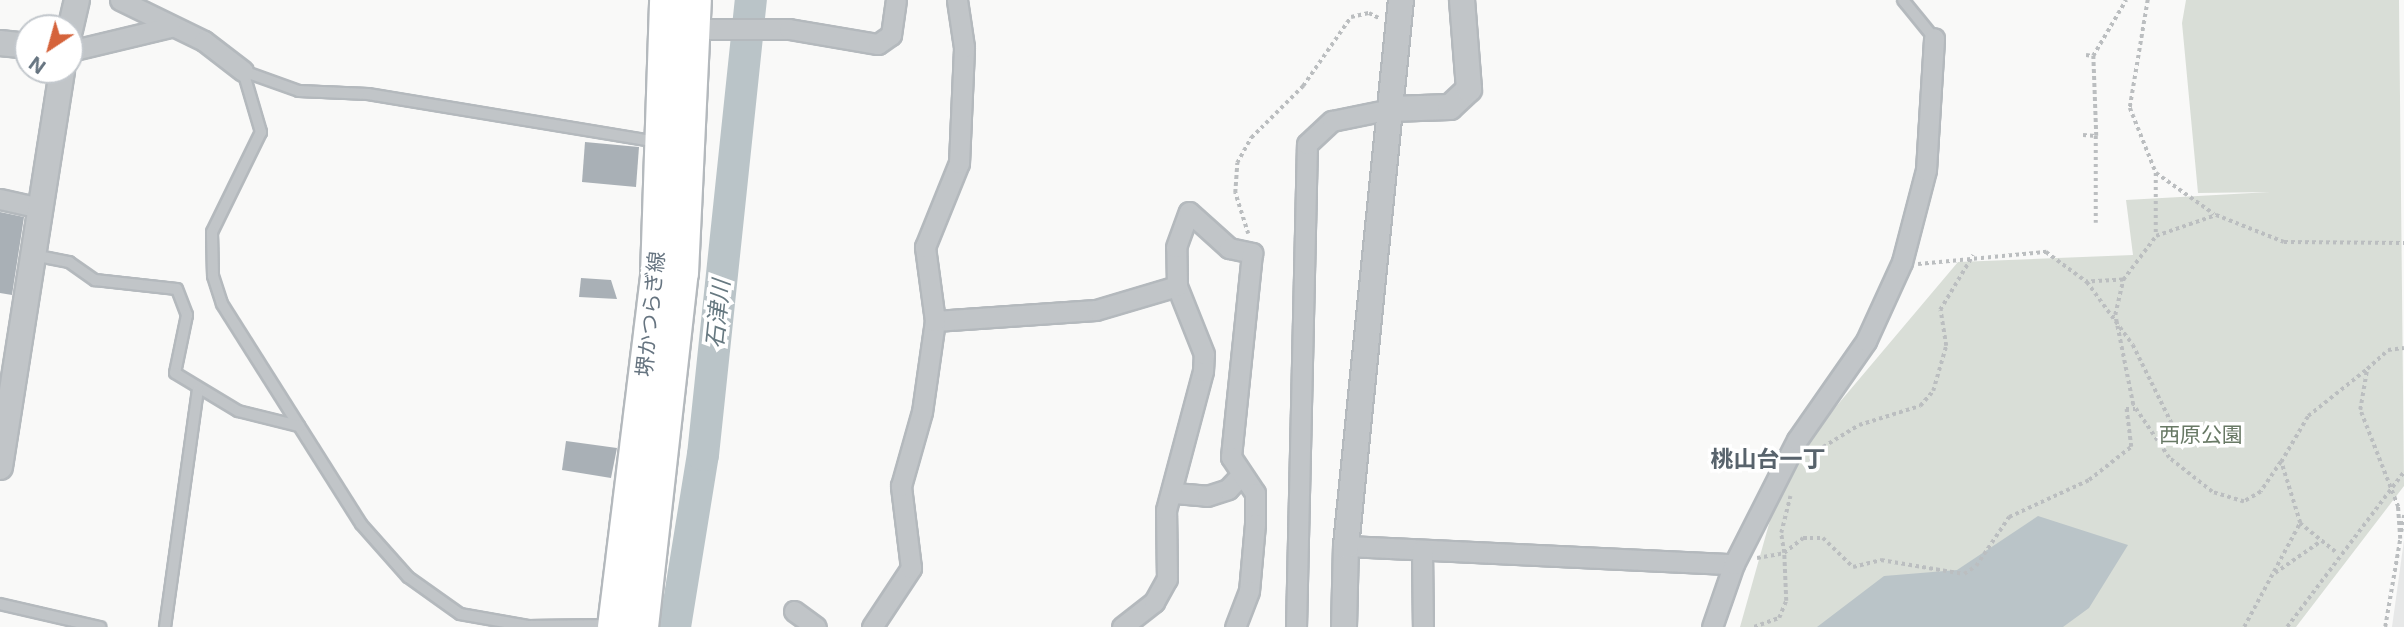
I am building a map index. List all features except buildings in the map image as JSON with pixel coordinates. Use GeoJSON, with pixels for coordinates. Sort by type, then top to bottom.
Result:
{"type":"FeatureCollection","features":[{"type":"Feature","properties":{"kind":"main road","name":"堺かつらぎ線"},"geometry":{"type":"LineString","coordinates":[[623,626],[657,275],[660,143],[687,17]]}},
{"type":"Feature","properties":{"kind":"main road","name":"堺かつらぎ線"},"geometry":{"type":"LineString","coordinates":[[623,626],[682,274],[687,17]]}},
{"type":"Feature","properties":{"kind":"street"},"geometry":{"type":"LineString","coordinates":[[120,0],[170,27],[204,41],[243,71]]}},
{"type":"Feature","properties":{"kind":"street"},"geometry":{"type":"LineString","coordinates":[[687,17],[878,44],[891,35],[896,0]]}},
{"type":"Feature","properties":{"kind":"street"},"geometry":{"type":"LineString","coordinates":[[872,627],[911,568],[901,486],[922,412],[935,321],[925,247],[959,163],[964,47],[957,0]]}},
{"type":"Feature","properties":{"kind":"street"},"geometry":{"type":"LineString","coordinates":[[1344,627],[1346,546],[1401,0]]}},
{"type":"Feature","properties":{"kind":"street"},"geometry":{"type":"LineString","coordinates":[[1296,627],[1307,144],[1332,121],[1391,109],[1450,107],[1469,89],[1462,0]]}},
{"type":"Feature","properties":{"kind":"street"},"geometry":{"type":"LineString","coordinates":[[84,48],[170,27]]}},
{"type":"Feature","properties":{"kind":"street"},"geometry":{"type":"LineString","coordinates":[[1712,627],[1742,567],[1797,440],[1866,341],[1902,262],[1926,170],[1934,38]]}},
{"type":"Feature","properties":{"kind":"street"},"geometry":{"type":"LineString","coordinates":[[0,467],[60,84]]}},
{"type":"Feature","properties":{"kind":"street"},"geometry":{"type":"LineString","coordinates":[[0,199],[40,208]]}},
{"type":"Feature","properties":{"kind":"street"},"geometry":{"type":"LineString","coordinates":[[1122,627],[1164,586],[1167,510],[1175,494],[1204,354],[1177,286],[1176,247],[1189,212],[1229,248],[1252,253],[1231,457],[1255,493],[1255,524],[1249,591],[1235,627]]}},
{"type":"Feature","properties":{"kind":"street"},"geometry":{"type":"LineString","coordinates":[[935,321],[1096,310],[1177,286]]}},
{"type":"Feature","properties":{"kind":"street"},"geometry":{"type":"LineString","coordinates":[[1175,494],[1207,496],[1228,489],[1241,475]]}},
{"type":"Feature","properties":{"kind":"street"},"geometry":{"type":"LineString","coordinates":[[1346,546],[1742,567]]}},
{"type":"Feature","properties":{"kind":"street"},"geometry":{"type":"LineString","coordinates":[[1422,550],[1423,627]]}},
{"type":"Feature","properties":{"kind":"street"},"geometry":{"type":"LineString","coordinates":[[794,611],[816,627]]}},
{"type":"Feature","properties":{"kind":"lane"},"geometry":{"type":"LineString","coordinates":[[1903,0],[1934,38]]}},
{"type":"Feature","properties":{"kind":"lane"},"geometry":{"type":"LineString","coordinates":[[243,71],[299,91],[368,94],[660,143]]}},
{"type":"Feature","properties":{"kind":"lane"},"geometry":{"type":"LineString","coordinates":[[243,71],[261,132],[212,232],[213,276],[222,304],[299,426],[387,556],[460,614],[528,626],[623,626]]}},
{"type":"Feature","properties":{"kind":"lane"},"geometry":{"type":"LineString","coordinates":[[33,256],[69,262],[95,280],[177,289],[187,315],[176,373],[198,390],[238,411],[299,426]]}},
{"type":"Feature","properties":{"kind":"lane"},"geometry":{"type":"LineString","coordinates":[[165,627],[198,390]]}},
{"type":"Feature","properties":{"kind":"lane"},"geometry":{"type":"LineString","coordinates":[[0,604],[100,627]]}},
{"type":"Feature","properties":{"kind":"path"},"geometry":{"type":"LineString","coordinates":[[2096,223],[2093,56],[2126,0]]}},
{"type":"Feature","properties":{"kind":"path"},"geometry":{"type":"LineString","coordinates":[[2148,0],[2130,108],[2156,173],[2156,236]]}},
{"type":"Feature","properties":{"kind":"path"},"geometry":{"type":"LineString","coordinates":[[1252,253],[1235,193],[1237,163],[1251,138],[1303,86],[1351,16],[1369,13],[1398,28]]}},
{"type":"Feature","properties":{"kind":"path"},"geometry":{"type":"LineString","coordinates":[[2086,55],[2093,56]]}},
{"type":"Feature","properties":{"kind":"path"},"geometry":{"type":"LineString","coordinates":[[2083,135],[2096,136]]}},
{"type":"Feature","properties":{"kind":"path"},"geometry":{"type":"LineString","coordinates":[[2156,173],[2216,215],[2284,242],[2404,243]]}},
{"type":"Feature","properties":{"kind":"path"},"geometry":{"type":"LineString","coordinates":[[2216,215],[2156,236],[2123,280],[2116,326],[2135,409],[2169,458],[2227,499],[2244,502],[2261,492],[2308,416],[2388,350],[2404,348]]}},
{"type":"Feature","properties":{"kind":"path"},"geometry":{"type":"LineString","coordinates":[[1902,262],[2046,252],[2087,282],[2116,326],[2133,345],[2172,424],[2193,445]]}},
{"type":"Feature","properties":{"kind":"path"},"geometry":{"type":"LineString","coordinates":[[1800,475],[1823,447],[1860,425],[1920,406],[1933,391],[1946,346],[1940,310],[1973,256]]}},
{"type":"Feature","properties":{"kind":"path"},"geometry":{"type":"LineString","coordinates":[[2087,282],[2123,280]]}},
{"type":"Feature","properties":{"kind":"path"},"geometry":{"type":"LineString","coordinates":[[2367,369],[2360,410],[2390,484],[2400,539]]}},
{"type":"Feature","properties":{"kind":"path"},"geometry":{"type":"LineString","coordinates":[[1742,567],[1755,558],[1784,553],[1812,536],[1828,542],[1853,567],[1881,560],[1964,574],[1976,566],[2009,517],[2089,480],[2131,447],[2126,409],[2135,409]]}},
{"type":"Feature","properties":{"kind":"path"},"geometry":{"type":"LineString","coordinates":[[2280,462],[2300,523],[2337,554]]}},
{"type":"Feature","properties":{"kind":"path"},"geometry":{"type":"LineString","coordinates":[[2287,627],[2337,554],[2390,484],[2404,472]]}},
{"type":"Feature","properties":{"kind":"path"},"geometry":{"type":"LineString","coordinates":[[1754,627],[1779,618],[1786,601],[1784,553],[1780,533],[1794,485]]}},
{"type":"Feature","properties":{"kind":"path"},"geometry":{"type":"LineString","coordinates":[[2385,627],[2404,515]]}},
{"type":"Feature","properties":{"kind":"path"},"geometry":{"type":"LineString","coordinates":[[2244,627],[2300,523]]}},
{"type":"Feature","properties":{"kind":"path"},"geometry":{"type":"LineString","coordinates":[[2275,573],[2321,541]]}},
{"type":"Feature","properties":{"kind":"shaded area"},"geometry":{"type":"Polygon","coordinates":[[[2038,516],[2128,545],[2089,608],[2063,627],[1817,627],[1884,576],[1957,570],[2038,516]]]}},
{"type":"Feature","properties":{"kind":"shaded area"},"geometry":{"type":"Polygon","coordinates":[[[2404,540],[2404,627],[2392,627],[2404,540]]]}},
{"type":"Feature","properties":{"kind":"green space","name":"西原公園"},"geometry":{"type":"Polygon","coordinates":[[[2186,0],[2399,0],[2404,486],[2296,627],[1740,627],[1785,467],[1958,262],[2133,255],[2126,200],[2270,192],[2198,193],[2182,23],[2186,0]]]}},
{"type":"Feature","properties":{"kind":"waterway","name":"石津川"},"geometry":{"type":"LineString","coordinates":[[675,627],[703,455],[751,0]]}},
{"type":"Feature","properties":{"kind":"district","name":"桃山台一丁"},"geometry":{"type":"Point","coordinates":[1768,459]}}]}
